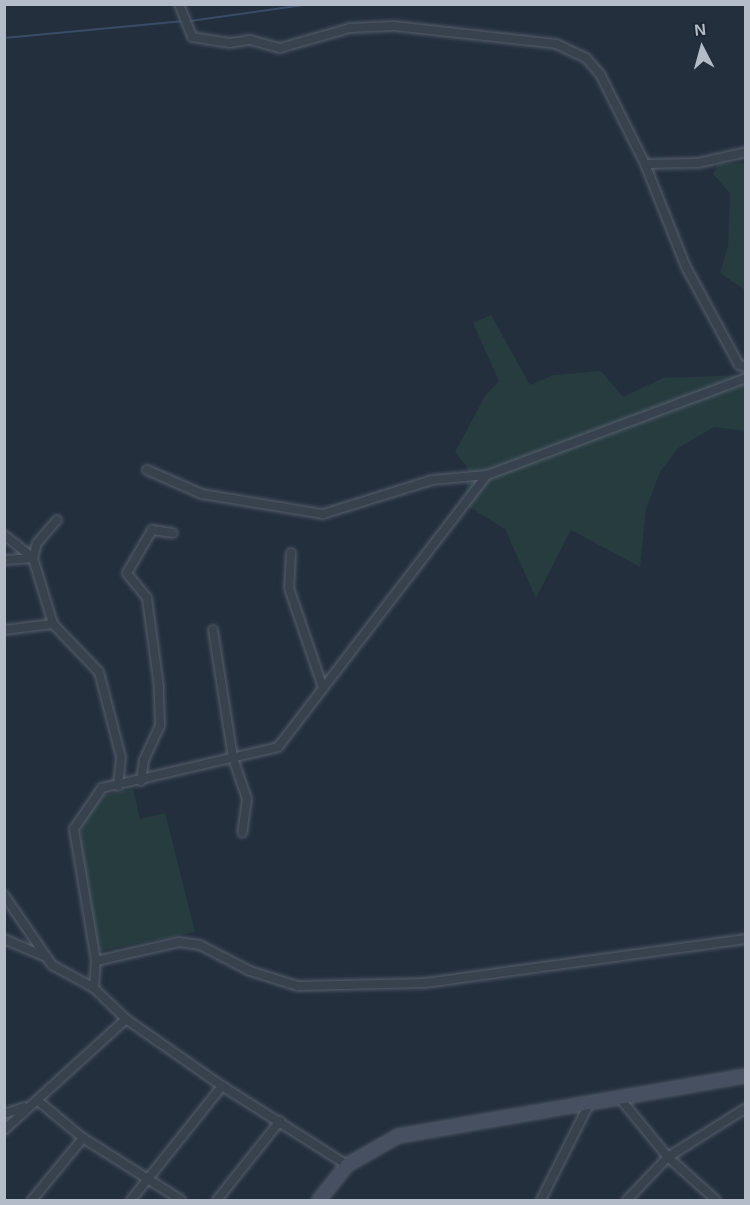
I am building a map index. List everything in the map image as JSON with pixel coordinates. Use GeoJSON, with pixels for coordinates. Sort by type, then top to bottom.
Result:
{"type":"FeatureCollection","features":[{"type":"Feature","properties":{"kind":"main road"},"geometry":{"type":"LineString","coordinates":[[319,1200],[347,1165],[375,1145],[434,1126],[746,1076]]}},
{"type":"Feature","properties":{"kind":"street"},"geometry":{"type":"LineString","coordinates":[[179,4],[192,36],[280,48],[350,28],[394,26],[556,44],[586,58],[600,74],[645,164],[686,267],[739,365],[746,367]]}},
{"type":"Feature","properties":{"kind":"street"},"geometry":{"type":"LineString","coordinates":[[645,164],[698,163],[746,152]]}},
{"type":"Feature","properties":{"kind":"street"},"geometry":{"type":"LineString","coordinates":[[147,470],[202,494],[323,514],[432,480],[487,475],[746,378]]}},
{"type":"Feature","properties":{"kind":"street"},"geometry":{"type":"LineString","coordinates":[[94,988],[96,961],[74,829],[102,788],[141,781],[278,747],[487,475]]}},
{"type":"Feature","properties":{"kind":"street"},"geometry":{"type":"LineString","coordinates":[[57,520],[37,543],[33,558],[53,624],[99,672],[121,757],[118,786]]}},
{"type":"Feature","properties":{"kind":"street"},"geometry":{"type":"LineString","coordinates":[[141,781],[144,760],[160,725],[159,687],[147,598],[127,573],[152,530],[173,533]]}},
{"type":"Feature","properties":{"kind":"street"},"geometry":{"type":"LineString","coordinates":[[4,535],[33,558]]}},
{"type":"Feature","properties":{"kind":"street"},"geometry":{"type":"LineString","coordinates":[[291,553],[289,588],[323,688]]}},
{"type":"Feature","properties":{"kind":"street"},"geometry":{"type":"LineString","coordinates":[[4,560],[33,558]]}},
{"type":"Feature","properties":{"kind":"street"},"geometry":{"type":"LineString","coordinates":[[4,630],[53,624]]}},
{"type":"Feature","properties":{"kind":"street"},"geometry":{"type":"LineString","coordinates":[[213,630],[233,758],[247,798],[242,833]]}},
{"type":"Feature","properties":{"kind":"street"},"geometry":{"type":"LineString","coordinates":[[4,895],[47,957]]}},
{"type":"Feature","properties":{"kind":"street"},"geometry":{"type":"LineString","coordinates":[[4,939],[47,957],[94,988],[126,1019],[222,1086],[347,1165]]}},
{"type":"Feature","properties":{"kind":"street"},"geometry":{"type":"LineString","coordinates":[[96,961],[179,942],[200,945],[250,971],[298,986],[425,983],[746,939]]}},
{"type":"Feature","properties":{"kind":"street"},"geometry":{"type":"LineString","coordinates":[[4,1114],[37,1100],[126,1019]]}},
{"type":"Feature","properties":{"kind":"street"},"geometry":{"type":"LineString","coordinates":[[130,1200],[222,1086]]}},
{"type":"Feature","properties":{"kind":"street"},"geometry":{"type":"LineString","coordinates":[[618,1096],[668,1157],[716,1200]]}},
{"type":"Feature","properties":{"kind":"street"},"geometry":{"type":"LineString","coordinates":[[37,1100],[83,1138],[150,1178],[181,1200]]}},
{"type":"Feature","properties":{"kind":"street"},"geometry":{"type":"LineString","coordinates":[[541,1200],[591,1101]]}},
{"type":"Feature","properties":{"kind":"street"},"geometry":{"type":"LineString","coordinates":[[4,1130],[24,1107]]}},
{"type":"Feature","properties":{"kind":"street"},"geometry":{"type":"LineString","coordinates":[[627,1200],[668,1157],[746,1108]]}},
{"type":"Feature","properties":{"kind":"street"},"geometry":{"type":"LineString","coordinates":[[217,1200],[279,1122]]}},
{"type":"Feature","properties":{"kind":"street"},"geometry":{"type":"LineString","coordinates":[[32,1200],[83,1138]]}},
{"type":"Feature","properties":{"kind":"green space"},"geometry":{"type":"Polygon","coordinates":[[[746,163],[745,290],[720,273],[728,246],[730,193],[713,174],[717,164],[746,163]]]}},
{"type":"Feature","properties":{"kind":"green space"},"geometry":{"type":"Polygon","coordinates":[[[491,315],[530,385],[553,375],[601,371],[623,397],[663,378],[745,375],[745,431],[714,427],[678,448],[660,472],[646,509],[640,567],[571,530],[536,598],[505,529],[466,505],[467,467],[455,452],[485,396],[499,381],[473,323],[491,315]]]}},
{"type":"Feature","properties":{"kind":"green space"},"geometry":{"type":"Polygon","coordinates":[[[133,789],[140,819],[165,813],[195,932],[98,951],[79,860],[82,824],[101,796],[133,789]]]}},
{"type":"Feature","properties":{"kind":"waterway"},"geometry":{"type":"LineString","coordinates":[[190,21],[311,4]]}},
{"type":"Feature","properties":{"kind":"waterway"},"geometry":{"type":"LineString","coordinates":[[4,38],[184,21]]}}]}
